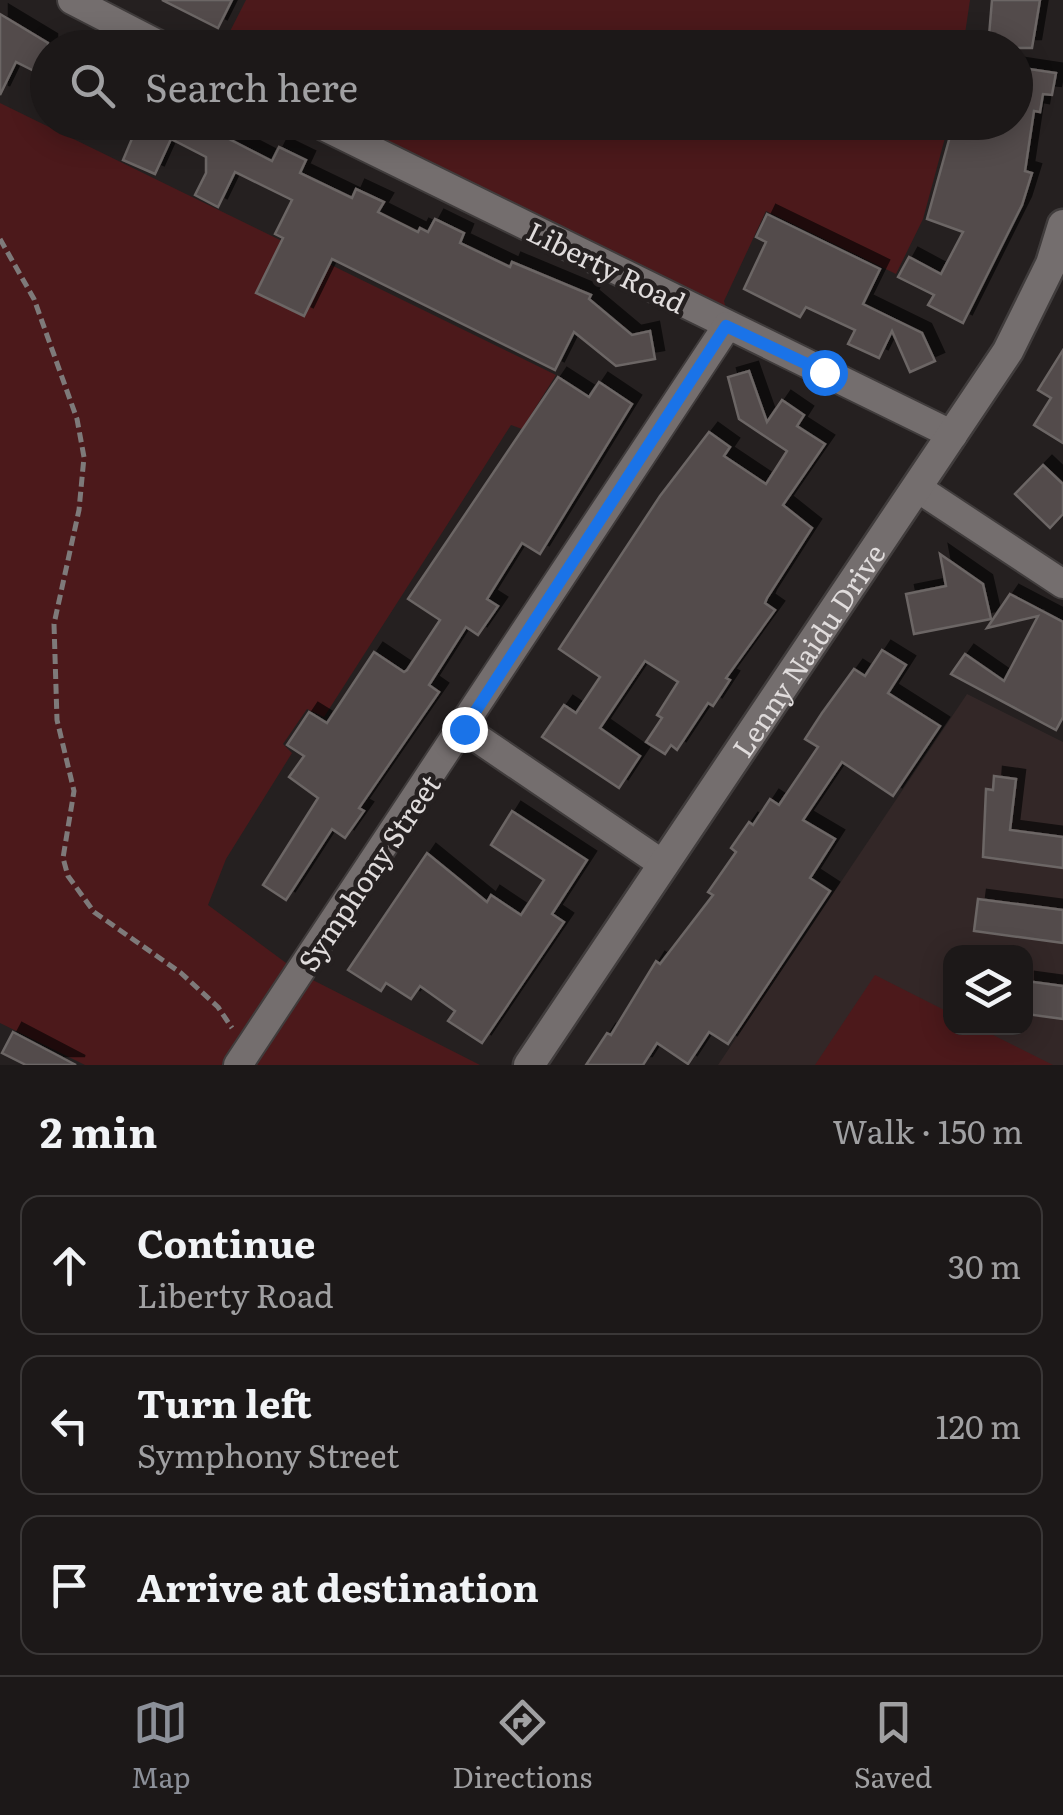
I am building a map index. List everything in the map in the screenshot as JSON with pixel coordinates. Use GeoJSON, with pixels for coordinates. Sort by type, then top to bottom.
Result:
{"type":"FeatureCollection","features":[{"type":"Feature","properties":{"kind":"street"},"geometry":{"type":"LineString","coordinates":[[72,0],[131,30]]}},
{"type":"Feature","properties":{"kind":"street","name":"Liberty Road"},"geometry":{"type":"LineString","coordinates":[[351,140],[953,436]]}},
{"type":"Feature","properties":{"kind":"street","name":"Lenny Naidu Drive"},"geometry":{"type":"LineString","coordinates":[[529,1065],[1008,351],[1050,264],[1063,224]]}},
{"type":"Feature","properties":{"kind":"street","name":"Symphony Street"},"geometry":{"type":"LineString","coordinates":[[243,1058],[464,729],[726,326]]}},
{"type":"Feature","properties":{"kind":"street"},"geometry":{"type":"LineString","coordinates":[[919,489],[1063,584]]}},
{"type":"Feature","properties":{"kind":"street"},"geometry":{"type":"LineString","coordinates":[[464,729],[664,865]]}},
{"type":"Feature","properties":{"kind":"path"},"geometry":{"type":"LineString","coordinates":[[0,239],[34,300],[77,419],[84,457],[79,510],[54,624],[57,720],[74,791],[63,836],[68,876],[94,912],[181,973],[218,1008],[243,1058]]}},
{"type":"Feature","properties":{"kind":"shaded area"},"geometry":{"type":"Polygon","coordinates":[[[246,0],[970,0],[966,30],[231,30],[246,0]]]}},
{"type":"Feature","properties":{"kind":"shaded area"},"geometry":{"type":"Polygon","coordinates":[[[0,103],[30,118],[30,140],[76,140],[556,375],[522,429],[511,425],[324,717],[307,709],[283,744],[292,753],[226,859],[208,905],[301,974],[480,1065],[85,1065],[0,1023],[0,103]]]}},
{"type":"Feature","properties":{"kind":"shaded area"},"geometry":{"type":"Polygon","coordinates":[[[352,140],[944,140],[923,219],[896,274],[766,211],[724,301],[730,323],[352,140]]]}},
{"type":"Feature","properties":{"kind":"shaded area"},"geometry":{"type":"Polygon","coordinates":[[[967,694],[1063,742],[1063,1065],[718,1065],[967,694]]]}},
{"type":"Feature","properties":{"kind":"shaded area"},"geometry":{"type":"Polygon","coordinates":[[[875,975],[943,1009],[943,1035],[993,1035],[1053,1065],[815,1065],[875,975]]]}},
{"type":"Feature","properties":{"kind":"building"},"geometry":{"type":"Polygon","coordinates":[[[162,0],[232,0],[218,28],[162,0]]]}},
{"type":"Feature","properties":{"kind":"building"},"geometry":{"type":"Polygon","coordinates":[[[992,0],[1040,0],[1033,42],[1033,30],[990,30],[992,0]]]}},
{"type":"Feature","properties":{"kind":"building"},"geometry":{"type":"Polygon","coordinates":[[[0,14],[30,32],[30,69],[16,62],[0,95],[0,14]]]}},
{"type":"Feature","properties":{"kind":"building"},"geometry":{"type":"Polygon","coordinates":[[[1033,70],[1056,73],[1052,95],[1043,94],[1040,112],[1034,111],[1033,118],[1033,70]]]}},
{"type":"Feature","properties":{"kind":"building"},"geometry":{"type":"Polygon","coordinates":[[[131,140],[171,140],[155,174],[123,160],[131,140]]]}},
{"type":"Feature","properties":{"kind":"building"},"geometry":{"type":"Polygon","coordinates":[[[173,140],[231,140],[272,161],[279,147],[306,160],[300,173],[352,198],[356,189],[384,202],[378,212],[418,232],[420,228],[428,232],[435,219],[464,233],[460,243],[510,267],[512,262],[591,295],[589,299],[632,335],[650,331],[655,359],[616,366],[574,332],[555,370],[332,259],[304,316],[256,293],[283,238],[275,234],[292,200],[235,172],[218,207],[195,195],[206,173],[206,157],[173,140]]]}},
{"type":"Feature","properties":{"kind":"building"},"geometry":{"type":"Polygon","coordinates":[[[949,140],[1030,140],[1025,171],[1032,173],[1022,205],[963,323],[928,305],[934,295],[898,277],[909,257],[941,274],[963,232],[927,219],[949,140]]]}},
{"type":"Feature","properties":{"kind":"building"},"geometry":{"type":"Polygon","coordinates":[[[767,214],[880,269],[863,304],[922,333],[935,361],[910,372],[892,331],[879,358],[848,344],[855,330],[806,307],[800,317],[744,289],[766,242],[756,237],[767,214]]]}},
{"type":"Feature","properties":{"kind":"building"},"geometry":{"type":"Polygon","coordinates":[[[1063,350],[1063,443],[1034,425],[1051,398],[1038,390],[1063,350]]]}},
{"type":"Feature","properties":{"kind":"building"},"geometry":{"type":"Polygon","coordinates":[[[749,371],[767,422],[782,400],[804,415],[797,426],[825,444],[783,505],[812,528],[767,598],[765,603],[775,610],[726,678],[730,680],[713,706],[708,703],[677,750],[671,745],[665,754],[646,742],[678,682],[645,661],[600,728],[640,756],[619,788],[542,737],[564,705],[576,713],[600,677],[559,649],[660,496],[709,432],[730,447],[724,456],[766,484],[787,451],[739,419],[728,377],[749,371]]]}},
{"type":"Feature","properties":{"kind":"building"},"geometry":{"type":"Polygon","coordinates":[[[558,377],[589,397],[599,382],[632,404],[540,554],[522,543],[487,599],[498,606],[478,635],[466,627],[429,685],[439,692],[359,808],[364,811],[345,838],[332,829],[286,900],[263,885],[318,798],[289,777],[304,756],[287,745],[309,712],[327,723],[374,652],[404,672],[407,670],[440,620],[408,599],[558,377]]]}},
{"type":"Feature","properties":{"kind":"building"},"geometry":{"type":"Polygon","coordinates":[[[1043,465],[1063,484],[1063,514],[1050,528],[1015,494],[1043,465]]]}},
{"type":"Feature","properties":{"kind":"building"},"geometry":{"type":"Polygon","coordinates":[[[940,554],[983,584],[991,619],[914,634],[906,594],[946,586],[940,554]]]}},
{"type":"Feature","properties":{"kind":"building"},"geometry":{"type":"Polygon","coordinates":[[[1010,594],[1063,622],[1063,717],[1056,730],[951,674],[965,654],[1004,681],[1038,616],[987,628],[1010,594]]]}},
{"type":"Feature","properties":{"kind":"building"},"geometry":{"type":"Polygon","coordinates":[[[882,650],[906,665],[888,693],[940,726],[893,796],[842,762],[803,820],[835,839],[810,878],[830,891],[728,1044],[709,1032],[688,1064],[657,1043],[643,1065],[586,1065],[607,1033],[611,1035],[656,961],[660,964],[713,895],[708,892],[736,852],[731,848],[749,822],[753,825],[770,799],[779,805],[818,747],[805,739],[822,713],[854,669],[865,676],[882,650]]]}},
{"type":"Feature","properties":{"kind":"building"},"geometry":{"type":"Polygon","coordinates":[[[994,776],[1016,779],[1010,830],[1063,837],[1063,868],[983,857],[986,789],[993,790],[994,776]]]}},
{"type":"Feature","properties":{"kind":"building"},"geometry":{"type":"Polygon","coordinates":[[[512,811],[587,860],[552,914],[564,922],[482,1043],[448,1021],[455,1011],[420,986],[411,999],[386,983],[381,991],[348,970],[427,853],[487,902],[491,895],[521,915],[544,880],[491,845],[512,811]]]}},
{"type":"Feature","properties":{"kind":"building"},"geometry":{"type":"Polygon","coordinates":[[[978,899],[1063,910],[1063,943],[974,931],[978,899]]]}},
{"type":"Feature","properties":{"kind":"building"},"geometry":{"type":"Polygon","coordinates":[[[1033,982],[1063,986],[1063,1019],[1033,1015],[1033,982]]]}},
{"type":"Feature","properties":{"kind":"building"},"geometry":{"type":"Polygon","coordinates":[[[13,1032],[76,1065],[26,1065],[2,1053],[13,1032]]]}},
{"type":"Feature","properties":{"kind":"route"},"geometry":{"type":"LineString","coordinates":[[464,729],[726,326],[824,372]]}}]}
